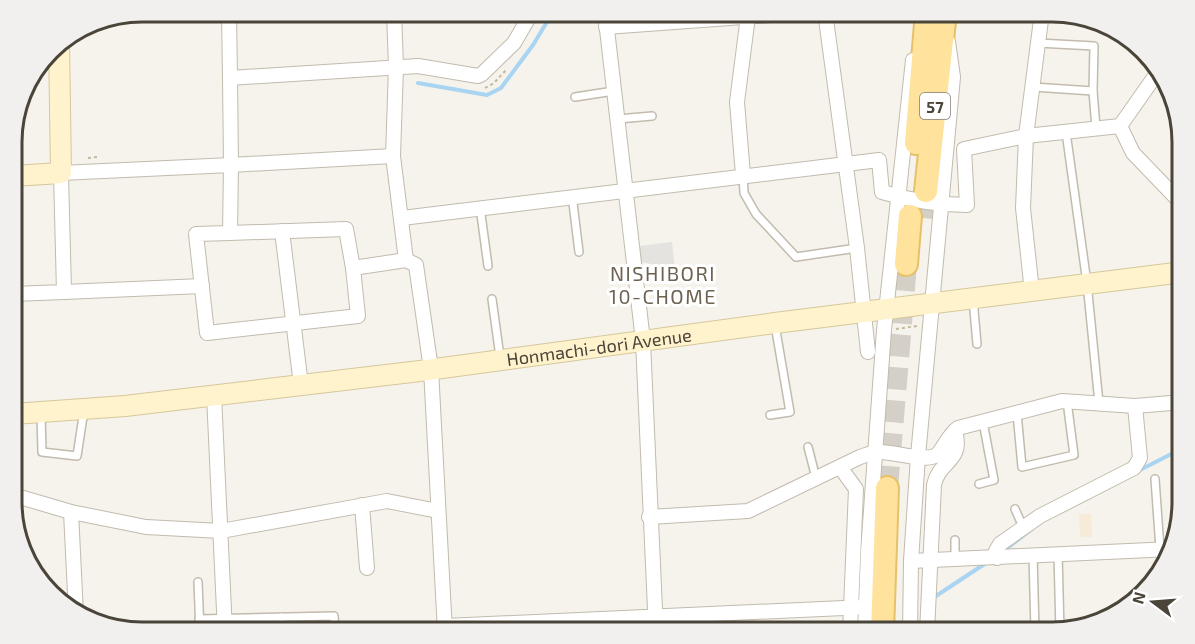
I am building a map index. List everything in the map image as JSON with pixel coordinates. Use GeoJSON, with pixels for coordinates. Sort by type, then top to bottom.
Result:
{"type":"FeatureCollection","features":[{"type":"Feature","properties":{"kind":"main road","name":"57"},"geometry":{"type":"LineString","coordinates":[[912,264],[935,22]]}},
{"type":"Feature","properties":{"kind":"main road"},"geometry":{"type":"LineString","coordinates":[[23,175],[61,173],[59,56]]}},
{"type":"Feature","properties":{"kind":"main road","name":"Honmachi-dori Avenue"},"geometry":{"type":"LineString","coordinates":[[22,414],[301,385],[933,302],[1032,292],[1172,273]]}},
{"type":"Feature","properties":{"kind":"main road"},"geometry":{"type":"LineString","coordinates":[[883,621],[894,489],[896,621]]}},
{"type":"Feature","properties":{"kind":"street"},"geometry":{"type":"LineString","coordinates":[[229,22],[230,233]]}},
{"type":"Feature","properties":{"kind":"street"},"geometry":{"type":"LineString","coordinates":[[394,22],[396,67],[393,156],[406,260]]}},
{"type":"Feature","properties":{"kind":"street"},"geometry":{"type":"LineString","coordinates":[[230,78],[418,66],[478,76],[514,43],[526,22]]}},
{"type":"Feature","properties":{"kind":"street"},"geometry":{"type":"LineString","coordinates":[[606,22],[643,341],[655,621]]}},
{"type":"Feature","properties":{"kind":"street"},"geometry":{"type":"LineString","coordinates":[[606,27],[671,22]]}},
{"type":"Feature","properties":{"kind":"street"},"geometry":{"type":"LineString","coordinates":[[743,175],[737,102],[747,22]]}},
{"type":"Feature","properties":{"kind":"street"},"geometry":{"type":"LineString","coordinates":[[826,22],[857,248],[868,352]]}},
{"type":"Feature","properties":{"kind":"street"},"geometry":{"type":"LineString","coordinates":[[1032,292],[1023,208],[1026,136],[1041,22]]}},
{"type":"Feature","properties":{"kind":"street"},"geometry":{"type":"LineString","coordinates":[[1120,126],[1153,78]]}},
{"type":"Feature","properties":{"kind":"street"},"geometry":{"type":"LineString","coordinates":[[402,218],[572,195],[879,160],[882,192],[919,203],[967,205],[964,149],[1026,136],[1120,126]]}},
{"type":"Feature","properties":{"kind":"street"},"geometry":{"type":"LineString","coordinates":[[1120,126],[1133,153],[1172,194]]}},
{"type":"Feature","properties":{"kind":"street"},"geometry":{"type":"LineString","coordinates":[[64,292],[61,173],[393,156]]}},
{"type":"Feature","properties":{"kind":"street"},"geometry":{"type":"LineString","coordinates":[[910,621],[911,561],[918,456],[933,302],[919,203]]}},
{"type":"Feature","properties":{"kind":"street"},"geometry":{"type":"LineString","coordinates":[[866,621],[868,552],[887,309],[919,203]]}},
{"type":"Feature","properties":{"kind":"street"},"geometry":{"type":"LineString","coordinates":[[346,229],[358,316],[207,333],[196,234],[230,233],[346,229]]}},
{"type":"Feature","properties":{"kind":"street"},"geometry":{"type":"LineString","coordinates":[[282,231],[301,385]]}},
{"type":"Feature","properties":{"kind":"street"},"geometry":{"type":"LineString","coordinates":[[353,268],[406,260],[416,265],[431,369],[445,622]]}},
{"type":"Feature","properties":{"kind":"street"},"geometry":{"type":"LineString","coordinates":[[23,294],[202,286]]}},
{"type":"Feature","properties":{"kind":"street"},"geometry":{"type":"LineString","coordinates":[[214,395],[225,622]]}},
{"type":"Feature","properties":{"kind":"street"},"geometry":{"type":"LineString","coordinates":[[650,517],[748,511],[877,452],[926,458],[935,456],[954,431],[1062,401],[1135,406],[1172,403]]}},
{"type":"Feature","properties":{"kind":"street"},"geometry":{"type":"LineString","coordinates":[[997,558],[996,551],[1000,544],[1023,527],[1134,468],[1140,458],[1135,406]]}},
{"type":"Feature","properties":{"kind":"street"},"geometry":{"type":"LineString","coordinates":[[927,621],[935,480],[940,470],[956,452],[957,440],[954,431]]}},
{"type":"Feature","properties":{"kind":"street"},"geometry":{"type":"LineString","coordinates":[[840,467],[856,489],[850,621]]}},
{"type":"Feature","properties":{"kind":"street"},"geometry":{"type":"LineString","coordinates":[[22,498],[71,512],[147,528],[220,531],[387,501],[438,511]]}},
{"type":"Feature","properties":{"kind":"street"},"geometry":{"type":"LineString","coordinates":[[362,506],[367,568]]}},
{"type":"Feature","properties":{"kind":"street"},"geometry":{"type":"LineString","coordinates":[[71,512],[75,601]]}},
{"type":"Feature","properties":{"kind":"street"},"geometry":{"type":"LineString","coordinates":[[911,561],[1162,551]]}},
{"type":"Feature","properties":{"kind":"street"},"geometry":{"type":"LineString","coordinates":[[587,622],[655,615],[866,607]]}},
{"type":"Feature","properties":{"kind":"lane"},"geometry":{"type":"LineString","coordinates":[[1038,44],[1094,46],[1093,91],[1096,128]]}},
{"type":"Feature","properties":{"kind":"lane"},"geometry":{"type":"LineString","coordinates":[[1033,87],[1093,91]]}},
{"type":"Feature","properties":{"kind":"lane"},"geometry":{"type":"LineString","coordinates":[[575,97],[614,91]]}},
{"type":"Feature","properties":{"kind":"lane"},"geometry":{"type":"LineString","coordinates":[[618,119],[652,116]]}},
{"type":"Feature","properties":{"kind":"lane"},"geometry":{"type":"LineString","coordinates":[[1066,132],[1087,283],[1099,403]]}},
{"type":"Feature","properties":{"kind":"lane"},"geometry":{"type":"LineString","coordinates":[[743,175],[744,193],[756,214],[796,257],[857,248]]}},
{"type":"Feature","properties":{"kind":"lane"},"geometry":{"type":"LineString","coordinates":[[572,195],[579,252]]}},
{"type":"Feature","properties":{"kind":"lane"},"geometry":{"type":"LineString","coordinates":[[480,207],[488,266]]}},
{"type":"Feature","properties":{"kind":"lane"},"geometry":{"type":"LineString","coordinates":[[973,298],[977,344]]}},
{"type":"Feature","properties":{"kind":"lane"},"geometry":{"type":"LineString","coordinates":[[492,299],[500,360]]}},
{"type":"Feature","properties":{"kind":"lane"},"geometry":{"type":"LineString","coordinates":[[770,415],[790,412],[775,323]]}},
{"type":"Feature","properties":{"kind":"lane"},"geometry":{"type":"LineString","coordinates":[[1017,413],[1022,467],[1074,455],[1067,401]]}},
{"type":"Feature","properties":{"kind":"lane"},"geometry":{"type":"LineString","coordinates":[[40,413],[42,452],[77,456],[85,409]]}},
{"type":"Feature","properties":{"kind":"lane"},"geometry":{"type":"LineString","coordinates":[[979,484],[994,480],[983,422]]}},
{"type":"Feature","properties":{"kind":"lane"},"geometry":{"type":"LineString","coordinates":[[808,447],[816,478]]}},
{"type":"Feature","properties":{"kind":"lane"},"geometry":{"type":"LineString","coordinates":[[1155,479],[1165,541]]}},
{"type":"Feature","properties":{"kind":"lane"},"geometry":{"type":"LineString","coordinates":[[1015,509],[1023,527]]}},
{"type":"Feature","properties":{"kind":"lane"},"geometry":{"type":"LineString","coordinates":[[955,540],[955,559]]}},
{"type":"Feature","properties":{"kind":"lane"},"geometry":{"type":"LineString","coordinates":[[1058,554],[1060,621]]}},
{"type":"Feature","properties":{"kind":"lane"},"geometry":{"type":"LineString","coordinates":[[1033,555],[1035,621]]}},
{"type":"Feature","properties":{"kind":"lane"},"geometry":{"type":"LineString","coordinates":[[198,582],[199,619],[212,622]]}},
{"type":"Feature","properties":{"kind":"lane"},"geometry":{"type":"LineString","coordinates":[[246,622],[280,617],[334,616],[334,622]]}},
{"type":"Feature","properties":{"kind":"lane"},"geometry":{"type":"LineString","coordinates":[[280,617],[281,622]]}},
{"type":"Feature","properties":{"kind":"path"},"geometry":{"type":"LineString","coordinates":[[893,329],[922,325]]}},
{"type":"Feature","properties":{"kind":"shaded area"},"geometry":{"type":"Polygon","coordinates":[[[672,242],[675,269],[637,261],[636,250],[639,246],[672,242]]]}},
{"type":"Feature","properties":{"kind":"shaded area"},"geometry":{"type":"Polygon","coordinates":[[[1079,514],[1091,514],[1092,537],[1080,537],[1079,514]]]}},
{"type":"Feature","properties":{"kind":"waterway"},"geometry":{"type":"LineString","coordinates":[[418,83],[487,95],[501,88],[547,22]]}},
{"type":"Feature","properties":{"kind":"waterway"},"geometry":{"type":"LineString","coordinates":[[1138,471],[1172,454]]}},
{"type":"Feature","properties":{"kind":"waterway"},"geometry":{"type":"LineString","coordinates":[[1002,552],[1032,529]]}},
{"type":"Feature","properties":{"kind":"waterway"},"geometry":{"type":"LineString","coordinates":[[936,596],[986,563]]}},
{"type":"Feature","properties":{"kind":"tunnel"},"geometry":{"type":"LineString","coordinates":[[923,218],[926,191]]}},
{"type":"Feature","properties":{"kind":"tunnel"},"geometry":{"type":"LineString","coordinates":[[887,488],[906,264]]}},
{"type":"Feature","properties":{"kind":"district","name":"NISHIBORI 10-CHOME"},"geometry":{"type":"Point","coordinates":[663,284]}}]}
